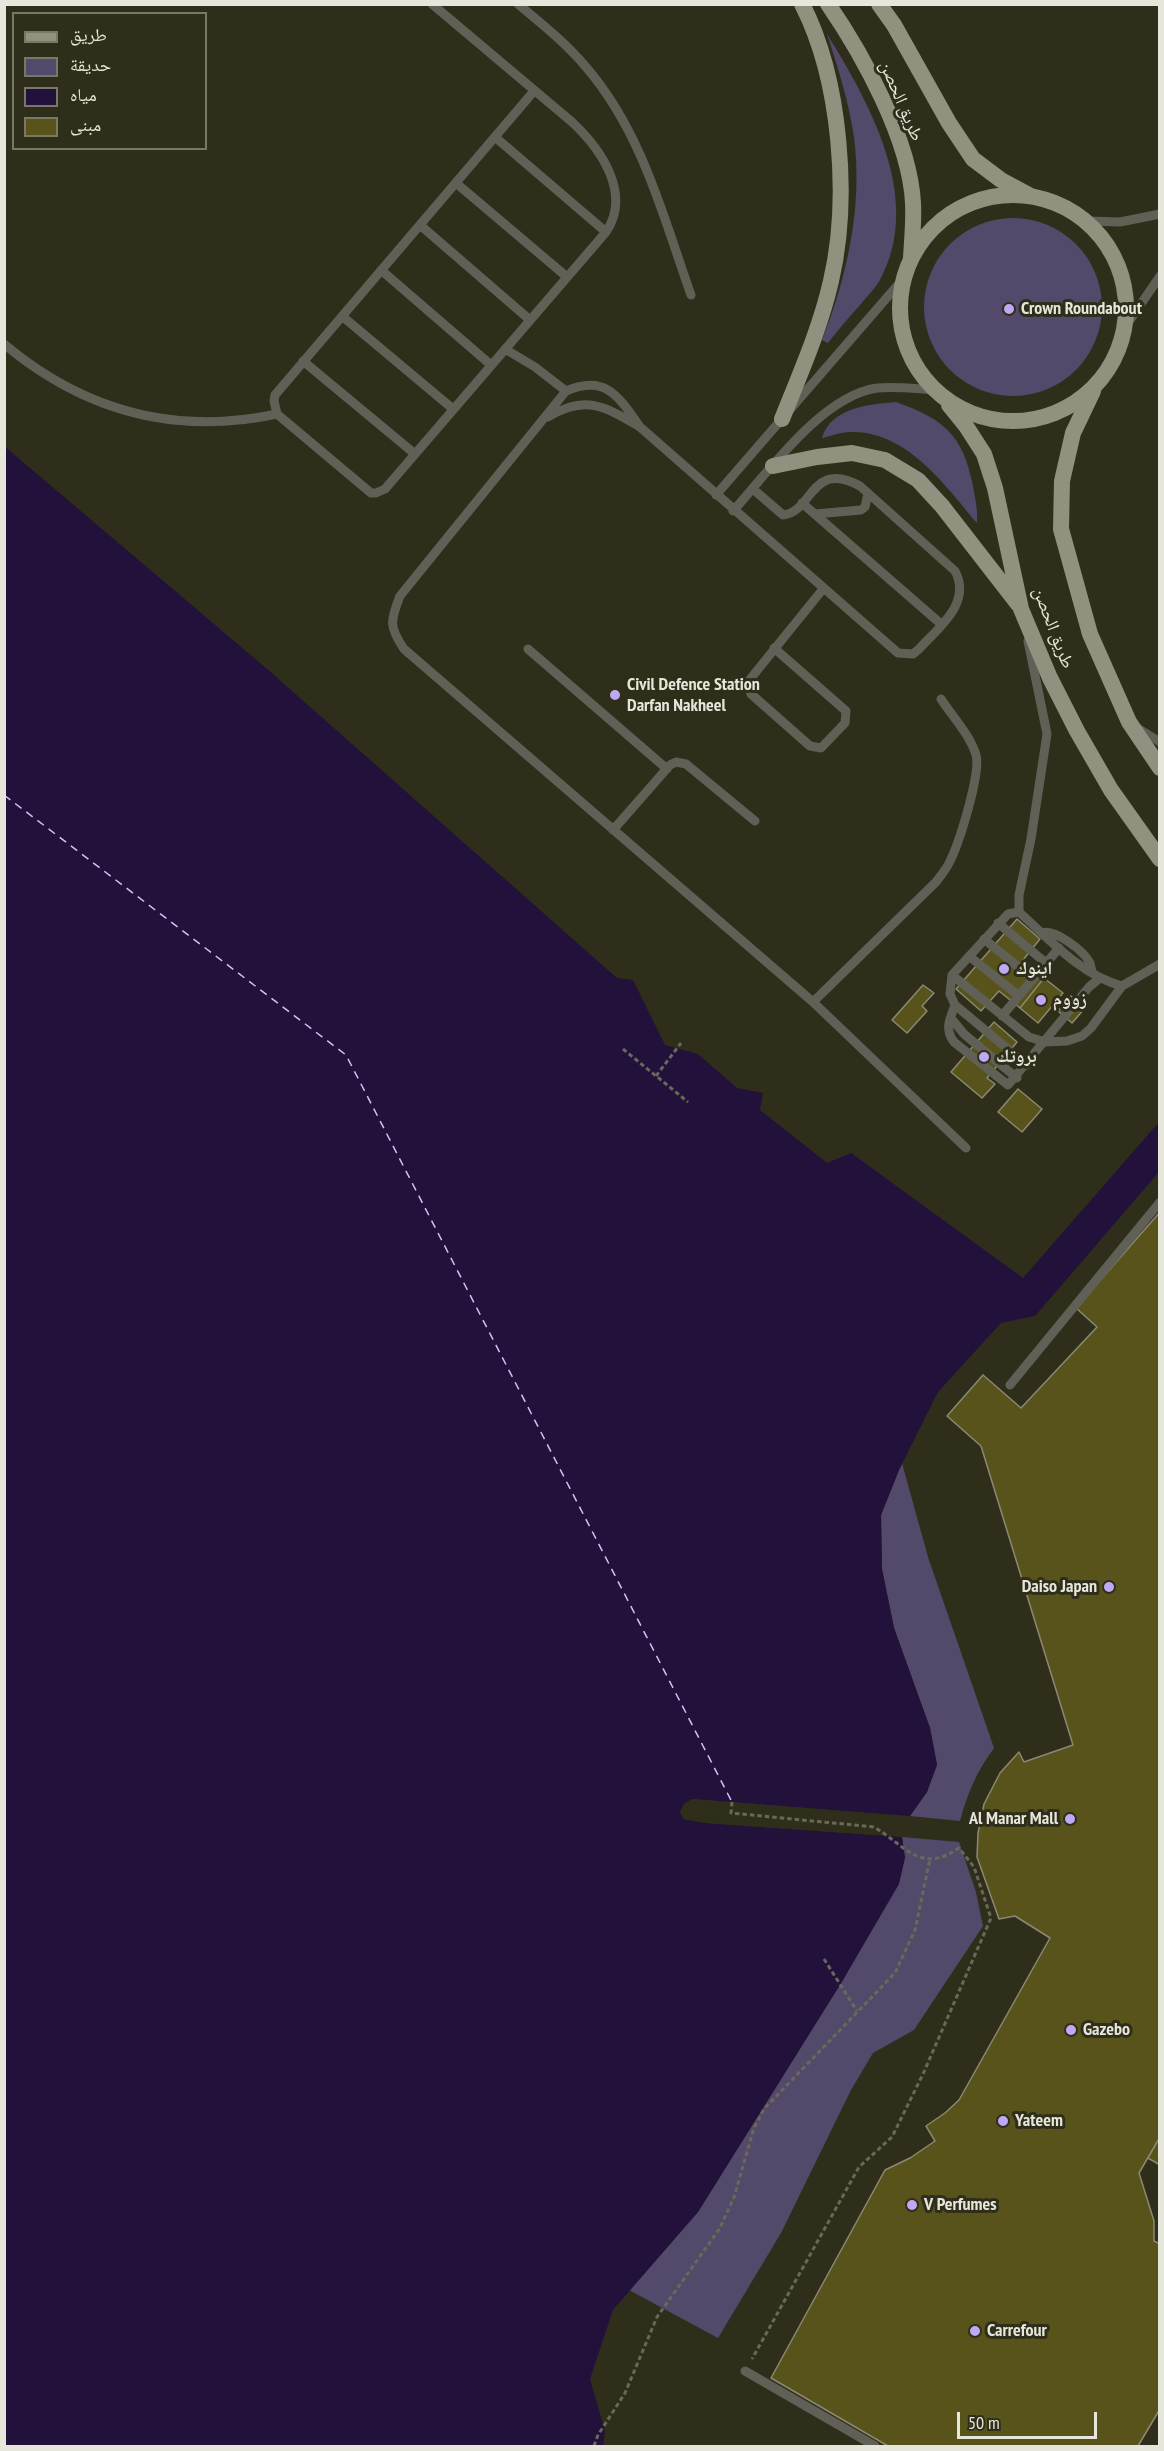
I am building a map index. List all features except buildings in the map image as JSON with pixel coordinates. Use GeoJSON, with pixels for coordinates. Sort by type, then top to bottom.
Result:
{"type":"FeatureCollection","features":[{"type":"Feature","properties":{"kind":"main road"},"geometry":{"type":"LineString","coordinates":[[782,419],[811,347],[831,281],[841,213],[840,145],[828,77],[802,4]]}},
{"type":"Feature","properties":{"kind":"main road","name":"طريق الحصن"},"geometry":{"type":"LineString","coordinates":[[828,4],[848,34],[879,92],[902,146],[913,201],[911,258],[903,279],[900,309],[903,337],[914,363],[966,426],[984,454],[995,488],[1022,609],[1050,678],[1111,790],[1160,859]]}},
{"type":"Feature","properties":{"kind":"main road","name":"طريق الحصن"},"geometry":{"type":"LineString","coordinates":[[879,4],[894,25],[949,123],[973,159],[1001,180],[1033,197]]}},
{"type":"Feature","properties":{"kind":"main road"},"geometry":{"type":"LineString","coordinates":[[911,258],[932,229],[962,207],[996,196],[1033,197],[1062,206],[1088,221],[1112,253],[1125,288],[1126,326],[1115,360],[1093,390],[1063,410],[1029,421],[993,420],[958,408],[940,394]]}},
{"type":"Feature","properties":{"kind":"main road","name":"طريق الحصن"},"geometry":{"type":"LineString","coordinates":[[1093,390],[1071,443],[1062,481],[1061,529],[1090,634],[1129,722],[1160,768]]}},
{"type":"Feature","properties":{"kind":"main road"},"geometry":{"type":"LineString","coordinates":[[773,466],[852,453],[885,460],[918,480],[1022,609]]}},
{"type":"Feature","properties":{"kind":"lane"},"geometry":{"type":"LineString","coordinates":[[432,4],[582,131],[600,153],[607,166],[617,202],[612,222],[606,232],[385,489],[371,493],[277,414],[275,395],[534,91]]}},
{"type":"Feature","properties":{"kind":"lane"},"geometry":{"type":"LineString","coordinates":[[518,4],[565,44],[586,66],[622,117],[648,173],[691,296]]}},
{"type":"Feature","properties":{"kind":"lane"},"geometry":{"type":"LineString","coordinates":[[495,137],[606,232]]}},
{"type":"Feature","properties":{"kind":"lane"},"geometry":{"type":"LineString","coordinates":[[456,183],[567,276]]}},
{"type":"Feature","properties":{"kind":"lane"},"geometry":{"type":"LineString","coordinates":[[1088,221],[1120,222],[1160,213]]}},
{"type":"Feature","properties":{"kind":"lane"},"geometry":{"type":"LineString","coordinates":[[420,225],[530,320]]}},
{"type":"Feature","properties":{"kind":"lane"},"geometry":{"type":"LineString","coordinates":[[381,270],[491,365]]}},
{"type":"Feature","properties":{"kind":"lane"},"geometry":{"type":"LineString","coordinates":[[1126,326],[1160,276]]}},
{"type":"Feature","properties":{"kind":"lane"},"geometry":{"type":"LineString","coordinates":[[716,495],[903,279]]}},
{"type":"Feature","properties":{"kind":"lane"},"geometry":{"type":"LineString","coordinates":[[342,316],[453,409]]}},
{"type":"Feature","properties":{"kind":"lane"},"geometry":{"type":"LineString","coordinates":[[4,344],[22,359],[63,385],[126,411],[154,417],[213,423],[242,421],[277,414]]}},
{"type":"Feature","properties":{"kind":"lane"},"geometry":{"type":"LineString","coordinates":[[505,349],[535,367],[566,391]]}},
{"type":"Feature","properties":{"kind":"lane"},"geometry":{"type":"LineString","coordinates":[[303,361],[415,454]]}},
{"type":"Feature","properties":{"kind":"lane"},"geometry":{"type":"LineString","coordinates":[[640,428],[621,400],[610,390],[595,385],[580,385],[566,391],[400,596],[391,622],[396,636],[404,649],[813,1002],[966,1148]]}},
{"type":"Feature","properties":{"kind":"lane"},"geometry":{"type":"LineString","coordinates":[[733,511],[817,418],[849,397],[877,388],[940,394]]}},
{"type":"Feature","properties":{"kind":"lane"},"geometry":{"type":"LineString","coordinates":[[544,420],[573,405],[590,403],[606,408],[640,428],[891,648],[905,655],[913,654],[919,649],[953,612],[961,588],[955,571],[868,493],[850,481],[830,479],[812,489],[802,503],[789,514],[783,514],[753,489]]}},
{"type":"Feature","properties":{"kind":"lane"},"geometry":{"type":"LineString","coordinates":[[815,514],[861,510],[865,507],[868,493]]}},
{"type":"Feature","properties":{"kind":"lane"},"geometry":{"type":"LineString","coordinates":[[802,503],[941,624]]}},
{"type":"Feature","properties":{"kind":"lane"},"geometry":{"type":"LineString","coordinates":[[774,648],[846,711],[845,723],[821,748],[810,746],[748,691],[748,680],[774,648],[823,589]]}},
{"type":"Feature","properties":{"kind":"lane"},"geometry":{"type":"LineString","coordinates":[[1022,609],[1047,734],[1031,838],[1019,895],[1019,912],[1059,948],[1096,975],[1122,987]]}},
{"type":"Feature","properties":{"kind":"lane"},"geometry":{"type":"LineString","coordinates":[[528,649],[667,769]]}},
{"type":"Feature","properties":{"kind":"lane"},"geometry":{"type":"LineString","coordinates":[[813,1002],[936,882],[951,859],[977,769],[976,756],[971,744],[941,699]]}},
{"type":"Feature","properties":{"kind":"lane"},"geometry":{"type":"LineString","coordinates":[[1129,722],[1160,742]]}},
{"type":"Feature","properties":{"kind":"lane"},"geometry":{"type":"LineString","coordinates":[[613,830],[673,763],[682,762],[755,820]]}},
{"type":"Feature","properties":{"kind":"lane"},"geometry":{"type":"LineString","coordinates":[[1019,912],[1008,914],[998,923],[952,975],[950,994],[955,1005],[1027,1065]]}},
{"type":"Feature","properties":{"kind":"lane"},"geometry":{"type":"LineString","coordinates":[[998,923],[1046,963]]}},
{"type":"Feature","properties":{"kind":"lane"},"geometry":{"type":"LineString","coordinates":[[1042,933],[1047,931],[1057,934],[1085,956],[1096,975]]}},
{"type":"Feature","properties":{"kind":"lane"},"geometry":{"type":"LineString","coordinates":[[984,939],[1033,980]]}},
{"type":"Feature","properties":{"kind":"lane"},"geometry":{"type":"LineString","coordinates":[[1002,1016],[1059,948]]}},
{"type":"Feature","properties":{"kind":"lane"},"geometry":{"type":"LineString","coordinates":[[969,956],[1019,996]]}},
{"type":"Feature","properties":{"kind":"lane"},"geometry":{"type":"LineString","coordinates":[[952,975],[1029,1037],[1045,1042],[1067,1041],[1082,1036],[1091,1028],[1122,987],[1160,964]]}},
{"type":"Feature","properties":{"kind":"lane"},"geometry":{"type":"LineString","coordinates":[[955,1005],[947,1028],[949,1036],[1003,1084],[1008,1085],[1017,1078],[1096,975]]}},
{"type":"Feature","properties":{"kind":"lane"},"geometry":{"type":"LineString","coordinates":[[1010,1385],[1160,1202]]}},
{"type":"Feature","properties":{"kind":"lane"},"geometry":{"type":"LineString","coordinates":[[745,2371],[875,2446]]}},
{"type":"Feature","properties":{"kind":"path"},"geometry":{"type":"LineString","coordinates":[[656,1076],[681,1043]]}},
{"type":"Feature","properties":{"kind":"path"},"geometry":{"type":"LineString","coordinates":[[624,1050],[688,1102]]}},
{"type":"Feature","properties":{"kind":"path"},"geometry":{"type":"LineString","coordinates":[[732,1802],[731,1813],[874,1827],[888,1835],[909,1854],[930,1859],[940,1858],[959,1848],[974,1868],[991,1918],[892,2137],[859,2167],[745,2371]]}},
{"type":"Feature","properties":{"kind":"path"},"geometry":{"type":"LineString","coordinates":[[594,2446],[598,2435],[625,2393],[657,2318],[720,2228],[734,2197],[759,2118],[771,2100],[857,2011],[885,1986],[903,1960],[915,1930],[930,1859]]}},
{"type":"Feature","properties":{"kind":"path"},"geometry":{"type":"LineString","coordinates":[[824,1959],[857,2011]]}},
{"type":"Feature","properties":{"kind":"green space"},"geometry":{"type":"Polygon","coordinates":[[[827,34],[860,91],[874,121],[886,153],[894,185],[896,217],[892,249],[880,280],[828,343],[822,340],[839,291],[851,241],[856,163],[849,111],[827,34]]]}},
{"type":"Feature","properties":{"kind":"green space"},"geometry":{"type":"Polygon","coordinates":[[[1013,218],[1047,225],[1076,244],[1095,273],[1102,307],[1095,341],[1076,370],[1047,389],[1013,396],[979,389],[950,370],[931,341],[924,307],[931,273],[950,244],[979,225],[1013,218]]]}},
{"type":"Feature","properties":{"kind":"green space"},"geometry":{"type":"Polygon","coordinates":[[[896,402],[938,422],[957,441],[969,468],[977,523],[938,477],[906,450],[889,440],[870,434],[850,432],[822,438],[826,428],[842,414],[863,406],[896,402]]]}},
{"type":"Feature","properties":{"kind":"green space"},"geometry":{"type":"Polygon","coordinates":[[[902,1463],[928,1557],[994,1748],[973,1783],[960,1821],[910,1816],[927,1792],[937,1764],[930,1728],[894,1628],[882,1569],[881,1515],[902,1463]]]}},
{"type":"Feature","properties":{"kind":"green space"},"geometry":{"type":"Polygon","coordinates":[[[902,1837],[959,1842],[976,1892],[983,1926],[914,2030],[873,2053],[851,2090],[781,2233],[718,2338],[629,2290],[698,2212],[843,1980],[905,1858],[902,1837]]]}},
{"type":"Feature","properties":{"kind":"water"},"geometry":{"type":"Polygon","coordinates":[[[4,446],[266,668],[617,978],[633,980],[665,1045],[698,1054],[737,1088],[763,1093],[760,1110],[827,1163],[851,1153],[1023,1278],[1159,1122],[1159,1172],[1035,1316],[1001,1323],[938,1392],[898,1472],[881,1515],[882,1569],[894,1628],[930,1728],[937,1765],[927,1792],[910,1816],[692,1799],[680,1812],[684,1819],[705,1823],[902,1837],[905,1858],[899,1884],[843,1980],[698,2212],[613,2310],[590,2379],[605,2431],[603,2446],[5,2446],[4,446]]]}},
{"type":"Feature","properties":{"kind":"pier"},"geometry":{"type":"Polygon","coordinates":[[[692,1799],[913,1817],[910,1819],[693,1802],[686,1806],[683,1812],[686,1817],[705,1820],[902,1834],[905,1837],[705,1823],[684,1819],[680,1812],[684,1804],[692,1799]]]}},
{"type":"Feature","properties":{"kind":"ferry route"},"geometry":{"type":"LineString","coordinates":[[4,795],[346,1055],[732,1802]]}},
{"type":"Feature","properties":{"kind":"place","name":"Crown Roundabout"},"geometry":{"type":"Point","coordinates":[1009,309]}},
{"type":"Feature","properties":{"kind":"place","name":"Civil Defence Station Darfan Nakheel"},"geometry":{"type":"Point","coordinates":[615,695]}},
{"type":"Feature","properties":{"kind":"place","name":"اينوك"},"geometry":{"type":"Point","coordinates":[1004,969]}},
{"type":"Feature","properties":{"kind":"place","name":"زووم"},"geometry":{"type":"Point","coordinates":[1041,1000]}},
{"type":"Feature","properties":{"kind":"place","name":"بروتك"},"geometry":{"type":"Point","coordinates":[984,1057]}},
{"type":"Feature","properties":{"kind":"place","name":"Daiso Japan"},"geometry":{"type":"Point","coordinates":[1109,1587]}},
{"type":"Feature","properties":{"kind":"place","name":"Al Manar Mall"},"geometry":{"type":"Point","coordinates":[1070,1819]}},
{"type":"Feature","properties":{"kind":"place","name":"Gazebo"},"geometry":{"type":"Point","coordinates":[1071,2030]}},
{"type":"Feature","properties":{"kind":"place","name":"Yateem"},"geometry":{"type":"Point","coordinates":[1003,2121]}},
{"type":"Feature","properties":{"kind":"place","name":"V Perfumes"},"geometry":{"type":"Point","coordinates":[912,2205]}},
{"type":"Feature","properties":{"kind":"place","name":"Carrefour"},"geometry":{"type":"Point","coordinates":[975,2331]}}]}
